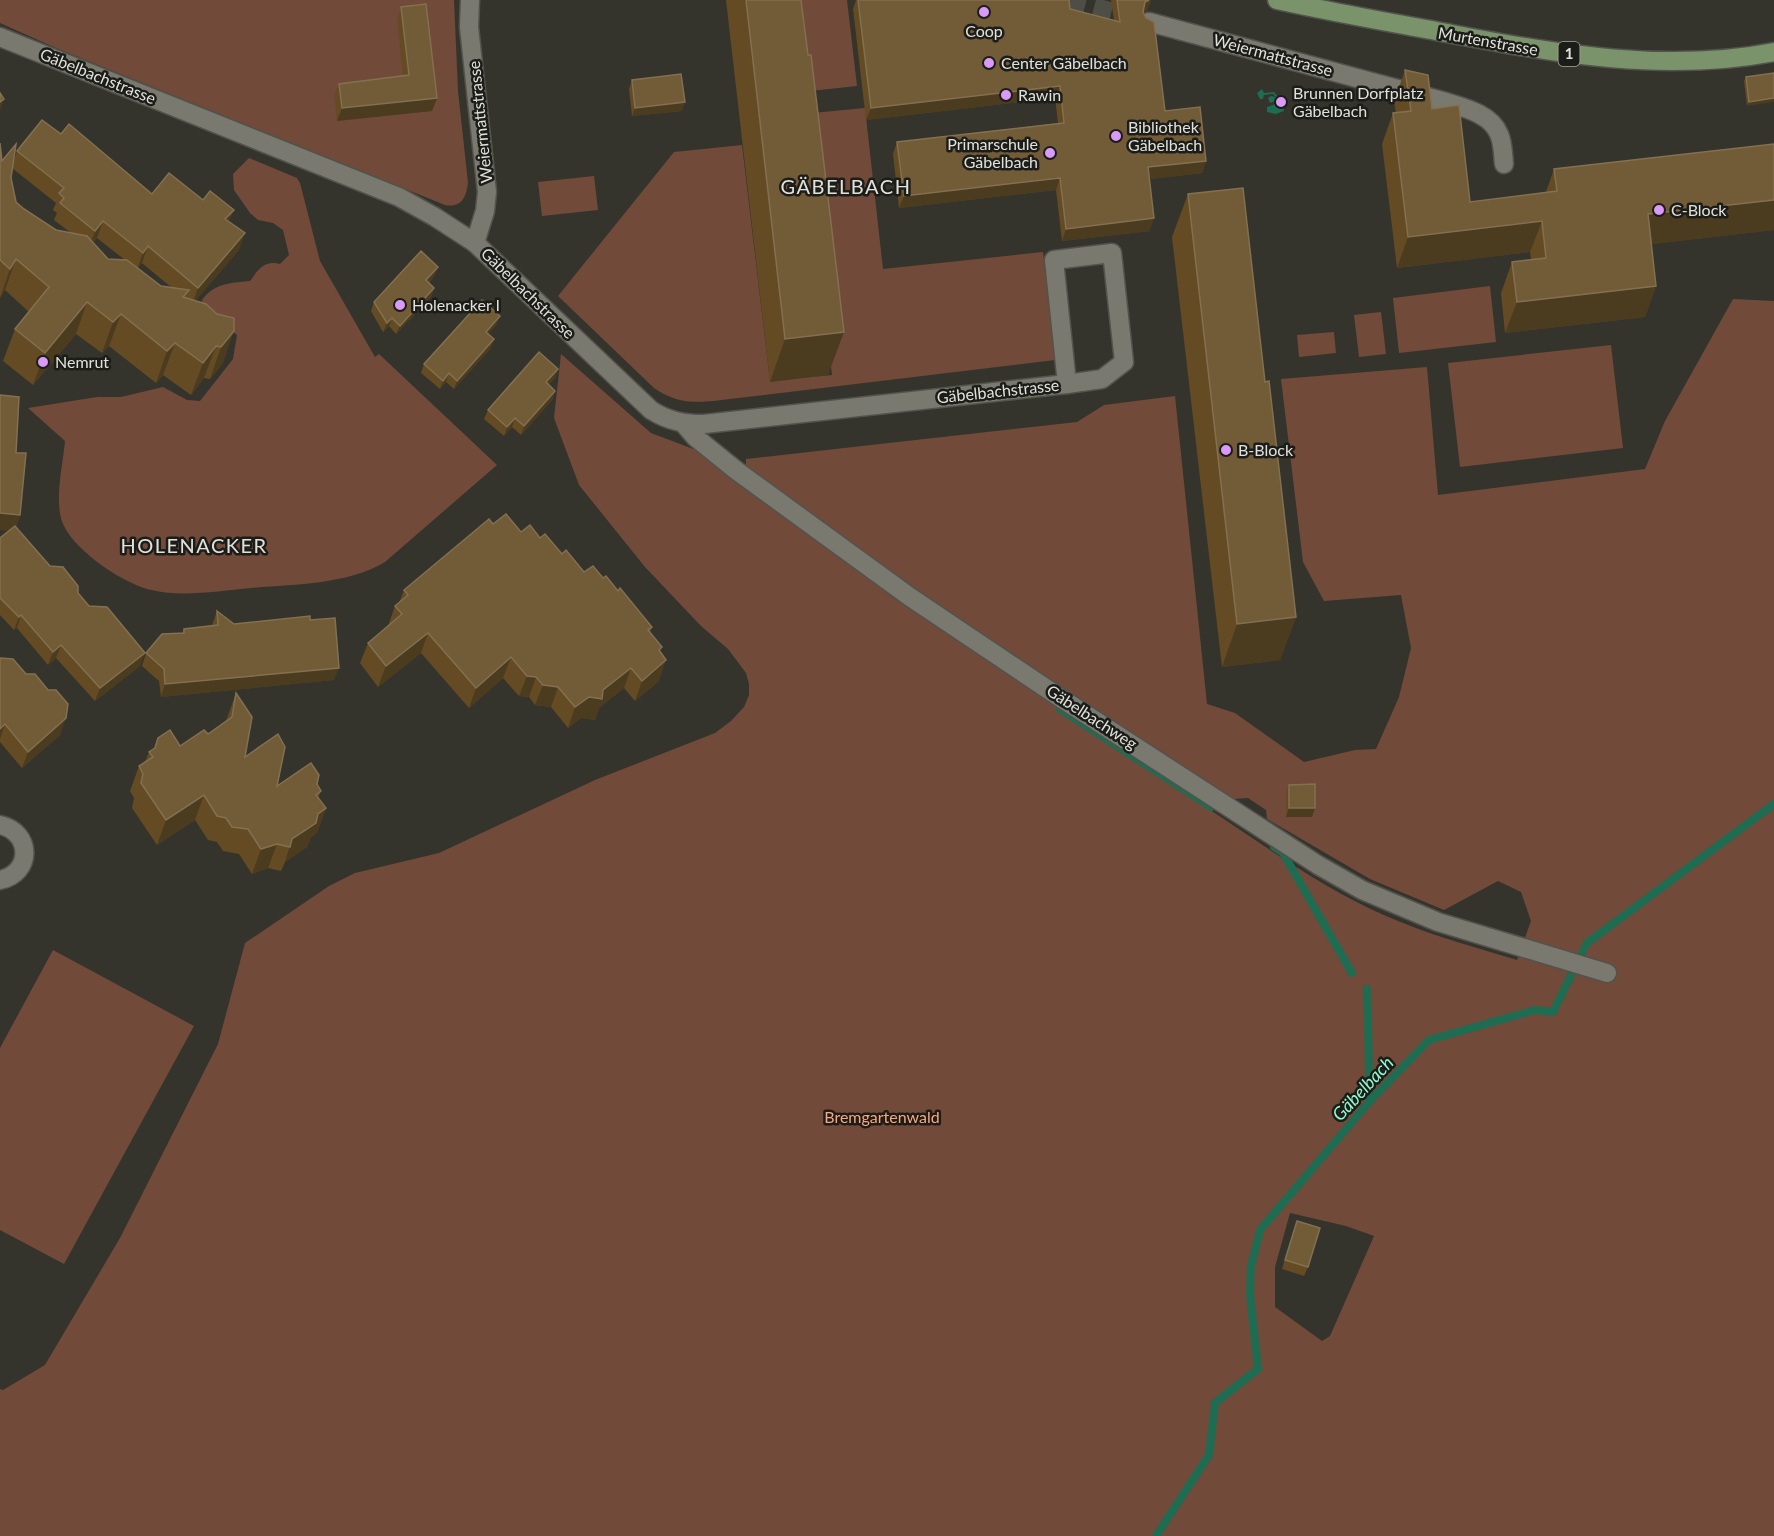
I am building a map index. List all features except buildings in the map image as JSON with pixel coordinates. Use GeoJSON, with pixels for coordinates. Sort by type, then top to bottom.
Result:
{"type":"FeatureCollection","features":[{"type":"Feature","properties":{"kind":"main road","name":"Murtenstrasse"},"geometry":{"type":"LineString","coordinates":[[1277,0],[1538,50],[1606,59],[1722,59],[1774,52]]}},
{"type":"Feature","properties":{"kind":"street","name":"Weiermattstrasse"},"geometry":{"type":"LineString","coordinates":[[470,0],[469,27],[488,192],[475,243]]}},
{"type":"Feature","properties":{"kind":"street","name":"Weiermattstrasse"},"geometry":{"type":"LineString","coordinates":[[1149,21],[1473,111],[1493,124],[1499,134],[1504,164]]}},
{"type":"Feature","properties":{"kind":"street","name":"Gäbelbachstrasse"},"geometry":{"type":"LineString","coordinates":[[0,36],[399,197],[435,217],[475,243],[651,410],[664,418],[683,423],[704,424],[1067,384],[1102,379],[1124,362],[1112,253],[1054,260],[1067,384]]}},
{"type":"Feature","properties":{"kind":"street","name":"Gäbelbachweg"},"geometry":{"type":"LineString","coordinates":[[683,423],[695,437],[738,471],[910,597],[1318,865],[1362,890],[1403,909],[1438,922],[1607,973]]}},
{"type":"Feature","properties":{"kind":"street"},"geometry":{"type":"LineString","coordinates":[[0,825],[17,832],[25,850],[19,870],[0,880]]}},
{"type":"Feature","properties":{"kind":"green space"},"geometry":{"type":"Polygon","coordinates":[[[0,0],[454,0],[458,91],[468,183],[466,193],[459,203],[451,206],[445,205],[56,48],[0,23],[0,0]]]}},
{"type":"Feature","properties":{"kind":"green space"},"geometry":{"type":"Polygon","coordinates":[[[781,0],[847,0],[857,86],[792,93],[781,0]]]}},
{"type":"Feature","properties":{"kind":"green space"},"geometry":{"type":"Polygon","coordinates":[[[865,108],[883,269],[1043,252],[1055,360],[713,401],[689,401],[676,399],[654,388],[558,296],[674,152],[742,145],[770,381],[832,375],[802,114],[865,108]]]}},
{"type":"Feature","properties":{"kind":"green space"},"geometry":{"type":"Polygon","coordinates":[[[249,158],[297,178],[320,261],[375,357],[379,354],[497,465],[385,562],[370,570],[320,582],[212,592],[160,592],[136,585],[112,572],[88,555],[70,536],[64,526],[59,507],[65,441],[28,408],[97,397],[121,397],[163,387],[187,400],[200,401],[233,359],[237,335],[203,307],[202,300],[217,287],[250,281],[262,267],[270,263],[280,264],[289,255],[283,230],[273,223],[258,220],[250,213],[234,190],[233,174],[249,158]]]}},
{"type":"Feature","properties":{"kind":"green space"},"geometry":{"type":"Polygon","coordinates":[[[594,176],[598,210],[542,216],[538,182],[594,176]]]}},
{"type":"Feature","properties":{"kind":"green space"},"geometry":{"type":"Polygon","coordinates":[[[1490,286],[1496,342],[1399,353],[1393,298],[1490,286]]]}},
{"type":"Feature","properties":{"kind":"green space","name":"Bremgartenwald"},"geometry":{"type":"Polygon","coordinates":[[[1733,299],[1774,301],[1774,1536],[0,1536],[0,1389],[3,1390],[45,1365],[120,1238],[218,1044],[245,943],[329,886],[355,873],[439,853],[595,780],[715,733],[744,707],[749,695],[746,673],[728,649],[701,626],[645,567],[579,485],[554,418],[561,354],[651,433],[696,450],[901,603],[1285,860],[1340,893],[1383,915],[1442,937],[1517,960],[1531,921],[1521,892],[1498,881],[1444,910],[1370,879],[1267,819],[1266,810],[1248,798],[1233,799],[949,613],[746,468],[746,459],[1077,422],[1104,405],[1175,396],[1207,704],[1235,713],[1304,762],[1355,750],[1376,749],[1399,697],[1411,648],[1401,595],[1324,601],[1303,562],[1281,379],[1427,367],[1438,495],[1645,469],[1665,421],[1733,299]],[[1290,1213],[1275,1267],[1275,1307],[1322,1341],[1330,1336],[1374,1236],[1346,1226],[1290,1213]]]}},
{"type":"Feature","properties":{"kind":"green space"},"geometry":{"type":"Polygon","coordinates":[[[1381,312],[1386,354],[1359,357],[1354,315],[1381,312]]]}},
{"type":"Feature","properties":{"kind":"green space"},"geometry":{"type":"Polygon","coordinates":[[[1334,332],[1336,353],[1299,357],[1297,335],[1334,332]]]}},
{"type":"Feature","properties":{"kind":"green space"},"geometry":{"type":"Polygon","coordinates":[[[1611,345],[1623,448],[1460,467],[1448,363],[1611,345]]]}},
{"type":"Feature","properties":{"kind":"green space"},"geometry":{"type":"Polygon","coordinates":[[[53,950],[194,1026],[64,1264],[0,1230],[0,1048],[53,950]]]}},
{"type":"Feature","properties":{"kind":"shaded area","name":"Brunnen Dorfplatz Gäbelbach"},"geometry":{"type":"Polygon","coordinates":[[[1262,89],[1264,93],[1274,92],[1279,98],[1284,98],[1286,102],[1283,106],[1284,111],[1276,114],[1267,112],[1267,107],[1275,104],[1276,101],[1270,103],[1268,98],[1276,97],[1273,94],[1264,95],[1263,99],[1260,99],[1257,93],[1262,89]]]}},
{"type":"Feature","properties":{"kind":"waterway"},"geometry":{"type":"LineString","coordinates":[[1060,709],[1211,807]]}},
{"type":"Feature","properties":{"kind":"waterway","name":"Gäbelbach"},"geometry":{"type":"LineString","coordinates":[[1156,1536],[1209,1455],[1215,1403],[1258,1369],[1250,1294],[1251,1267],[1260,1230],[1370,1101],[1429,1040],[1535,1010],[1553,1012],[1587,943],[1774,804]]}},
{"type":"Feature","properties":{"kind":"waterway"},"geometry":{"type":"LineString","coordinates":[[1274,847],[1283,853],[1352,973]]}},
{"type":"Feature","properties":{"kind":"waterway"},"geometry":{"type":"LineString","coordinates":[[1367,989],[1370,1101]]}},
{"type":"Feature","properties":{"kind":"tunnel"},"geometry":{"type":"LineString","coordinates":[[1068,0],[1136,18]]}},
{"type":"Feature","properties":{"kind":"place","name":"Coop"},"geometry":{"type":"Point","coordinates":[984,12]}},
{"type":"Feature","properties":{"kind":"place","name":"Center Gäbelbach"},"geometry":{"type":"Point","coordinates":[989,63]}},
{"type":"Feature","properties":{"kind":"place","name":"Rawin"},"geometry":{"type":"Point","coordinates":[1006,95]}},
{"type":"Feature","properties":{"kind":"place","name":"Brunnen Dorfplatz Gäbelbach"},"geometry":{"type":"Point","coordinates":[1281,102]}},
{"type":"Feature","properties":{"kind":"place","name":"Bibliothek Gäbelbach"},"geometry":{"type":"Point","coordinates":[1116,136]}},
{"type":"Feature","properties":{"kind":"place","name":"Primarschule Gäbelbach"},"geometry":{"type":"Point","coordinates":[1050,153]}},
{"type":"Feature","properties":{"kind":"place","name":"C-Block"},"geometry":{"type":"Point","coordinates":[1659,210]}},
{"type":"Feature","properties":{"kind":"place","name":"Holenacker I"},"geometry":{"type":"Point","coordinates":[400,305]}},
{"type":"Feature","properties":{"kind":"place","name":"Nemrut"},"geometry":{"type":"Point","coordinates":[43,362]}},
{"type":"Feature","properties":{"kind":"place","name":"B-Block"},"geometry":{"type":"Point","coordinates":[1226,450]}},
{"type":"Feature","properties":{"kind":"district","name":"GÄBELBACH"},"geometry":{"type":"Point","coordinates":[846,187]}},
{"type":"Feature","properties":{"kind":"district","name":"HOLENACKER"},"geometry":{"type":"Point","coordinates":[194,546]}}]}
